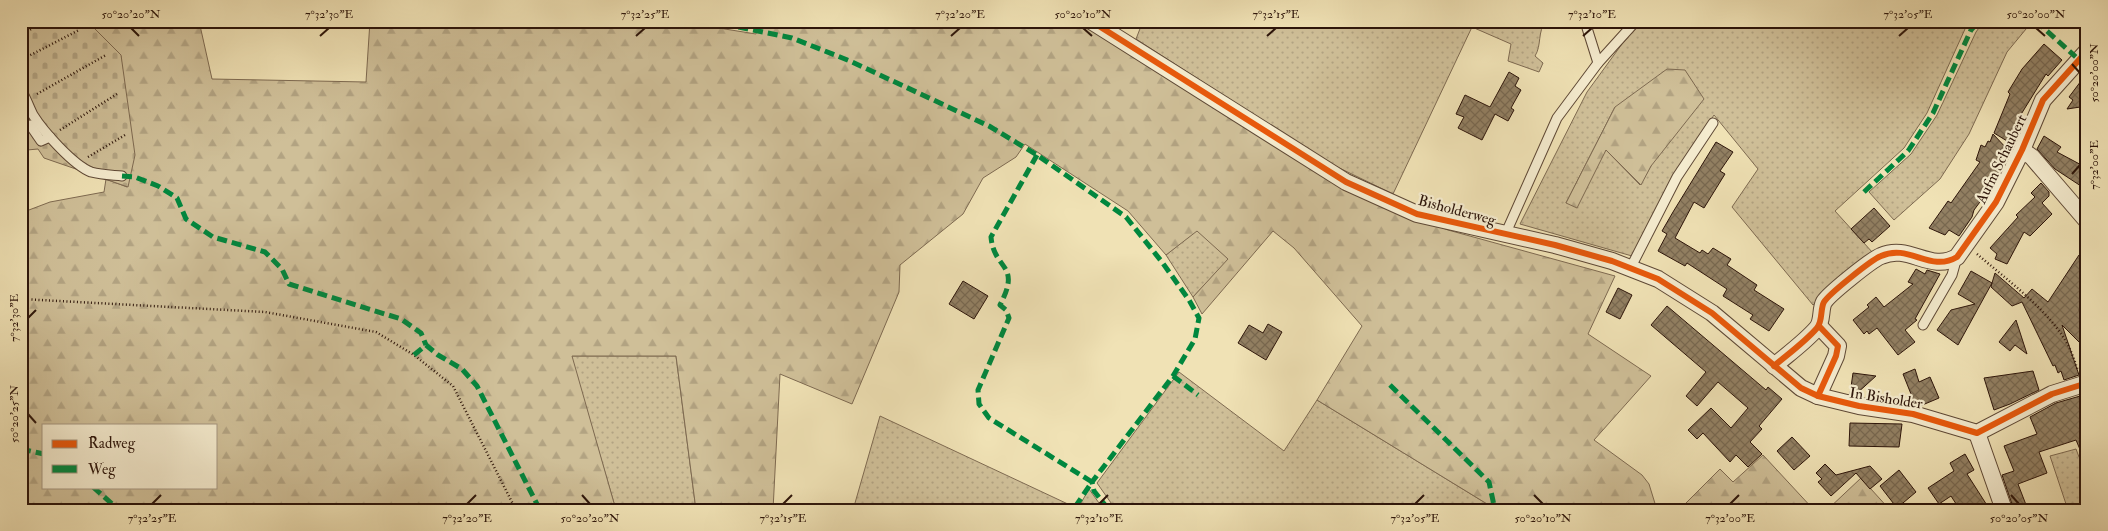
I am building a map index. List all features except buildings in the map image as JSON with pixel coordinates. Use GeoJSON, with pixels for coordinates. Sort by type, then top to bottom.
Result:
{"type":"FeatureCollection","features":[{"type":"Feature","properties":{"kind":"street","name":"Bisholderweg"},"geometry":{"type":"LineString","coordinates":[[1090,21],[1346,182],[1417,214],[1555,245],[1631,267],[1682,292],[1712,313],[1774,366]]}},
{"type":"Feature","properties":{"kind":"street","name":"Aufm Schaubert"},"geometry":{"type":"LineString","coordinates":[[1961,251],[1996,202],[2044,100],[2087,51]]}},
{"type":"Feature","properties":{"kind":"street"},"geometry":{"type":"LineString","coordinates":[[2022,150],[2032,157],[2087,221]]}},
{"type":"Feature","properties":{"kind":"street"},"geometry":{"type":"LineString","coordinates":[[1774,366],[1819,326],[1824,302],[1869,262],[1892,252],[1905,252],[1926,262],[1949,262],[1961,251]]}},
{"type":"Feature","properties":{"kind":"street"},"geometry":{"type":"LineString","coordinates":[[1818,396],[1836,356],[1838,346],[1819,326]]}},
{"type":"Feature","properties":{"kind":"street","name":"In Bisholder"},"geometry":{"type":"LineString","coordinates":[[1774,366],[1801,388],[1818,396],[1859,406],[1913,414],[1977,433]]}},
{"type":"Feature","properties":{"kind":"street"},"geometry":{"type":"LineString","coordinates":[[2004,510],[1977,433],[2052,394],[2085,384]]}},
{"type":"Feature","properties":{"kind":"lane"},"geometry":{"type":"LineString","coordinates":[[1588,21],[1587,28],[1598,63]]}},
{"type":"Feature","properties":{"kind":"lane"},"geometry":{"type":"LineString","coordinates":[[1505,235],[1557,118],[1598,63],[1636,21]]}},
{"type":"Feature","properties":{"kind":"lane"},"geometry":{"type":"LineString","coordinates":[[21,90],[33,115],[50,137],[78,163],[89,171],[105,175],[122,176]]}},
{"type":"Feature","properties":{"kind":"lane"},"geometry":{"type":"LineString","coordinates":[[1631,267],[1677,177],[1713,123]]}},
{"type":"Feature","properties":{"kind":"lane"},"geometry":{"type":"LineString","coordinates":[[30,125],[41,141],[50,137]]}},
{"type":"Feature","properties":{"kind":"lane","name":"Aufm Schaubert"},"geometry":{"type":"LineString","coordinates":[[1923,325],[1952,275],[1961,251]]}},
{"type":"Feature","properties":{"kind":"path"},"geometry":{"type":"LineString","coordinates":[[21,35],[45,21]]}},
{"type":"Feature","properties":{"kind":"path"},"geometry":{"type":"LineString","coordinates":[[21,60],[79,30]]}},
{"type":"Feature","properties":{"kind":"path"},"geometry":{"type":"LineString","coordinates":[[27,100],[106,55]]}},
{"type":"Feature","properties":{"kind":"path"},"geometry":{"type":"LineString","coordinates":[[50,137],[117,94]]}},
{"type":"Feature","properties":{"kind":"path"},"geometry":{"type":"LineString","coordinates":[[78,163],[125,135]]}},
{"type":"Feature","properties":{"kind":"path"},"geometry":{"type":"LineString","coordinates":[[1961,251],[2045,315],[2058,330],[2070,350],[2085,384]]}},
{"type":"Feature","properties":{"kind":"path"},"geometry":{"type":"LineString","coordinates":[[21,299],[265,312],[376,332],[414,355],[453,386],[516,510]]}},
{"type":"Feature","properties":{"kind":"green space"},"geometry":{"type":"Polygon","coordinates":[[[21,21],[84,21],[90,24],[121,55],[135,155],[128,187],[44,158],[38,149],[27,150],[21,143],[21,21]]]}},
{"type":"Feature","properties":{"kind":"green space"},"geometry":{"type":"Polygon","coordinates":[[[84,21],[199,21],[212,79],[366,82],[370,21],[675,21],[756,34],[758,21],[1080,21],[1344,190],[1448,230],[1615,276],[1588,334],[1651,376],[1594,440],[1642,475],[1649,484],[1657,510],[1497,510],[1317,400],[1362,326],[1294,248],[1273,231],[1202,314],[1193,297],[1228,259],[1197,231],[1166,255],[1128,211],[1025,144],[1016,157],[983,178],[963,214],[900,265],[899,292],[852,404],[780,374],[773,510],[696,510],[676,356],[572,356],[616,510],[21,510],[21,213],[50,202],[104,192],[106,179],[127,187],[121,56],[90,24],[84,21]]]}},
{"type":"Feature","properties":{"kind":"green space"},"geometry":{"type":"Polygon","coordinates":[[[1143,21],[1546,21],[1541,30],[1535,56],[1543,63],[1539,72],[1508,61],[1511,44],[1472,27],[1393,194],[1327,162],[1136,39],[1143,21]]]}},
{"type":"Feature","properties":{"kind":"green space"},"geometry":{"type":"Polygon","coordinates":[[[1642,21],[1971,21],[1965,29],[1927,113],[1904,148],[1835,211],[1873,253],[1813,305],[1732,207],[1758,169],[1714,115],[1674,177],[1632,256],[1520,224],[1587,92],[1622,44],[1642,21]],[[1615,107],[1566,203],[1606,150],[1640,185],[1651,166],[1615,107]]]}},
{"type":"Feature","properties":{"kind":"green space"},"geometry":{"type":"Polygon","coordinates":[[[1984,21],[2031,23],[2007,52],[1969,134],[1940,179],[1894,220],[1869,192],[1911,154],[1937,115],[1976,32],[1984,21]]]}},
{"type":"Feature","properties":{"kind":"green space"},"geometry":{"type":"Polygon","coordinates":[[[1667,69],[1685,70],[1704,99],[1651,166],[1641,185],[1606,150],[1577,208],[1566,203],[1615,107],[1667,69]]]}},
{"type":"Feature","properties":{"kind":"green space"},"geometry":{"type":"Polygon","coordinates":[[[1197,230],[1229,259],[1193,297],[1166,255],[1197,230]]]}},
{"type":"Feature","properties":{"kind":"green space"},"geometry":{"type":"Polygon","coordinates":[[[571,356],[676,356],[696,510],[616,510],[571,356]]]}},
{"type":"Feature","properties":{"kind":"green space"},"geometry":{"type":"Polygon","coordinates":[[[1179,372],[1284,451],[1317,400],[1497,510],[1116,510],[1097,483],[1179,372]]]}},
{"type":"Feature","properties":{"kind":"green space"},"geometry":{"type":"Polygon","coordinates":[[[880,416],[1070,505],[1067,510],[853,510],[880,416]]]}},
{"type":"Feature","properties":{"kind":"green space"},"geometry":{"type":"Polygon","coordinates":[[[2076,449],[2079,457],[2087,454],[2087,510],[2068,510],[2050,456],[2076,449]]]}},
{"type":"Feature","properties":{"kind":"green space"},"geometry":{"type":"Polygon","coordinates":[[[1763,455],[1814,510],[1679,510],[1720,469],[1733,482],[1763,455]]]}},
{"type":"Feature","properties":{"kind":"green space"},"geometry":{"type":"Polygon","coordinates":[[[1861,478],[1890,510],[1827,510],[1861,478]]]}},
{"type":"Feature","properties":{"kind":"green space"},"geometry":{"type":"Polygon","coordinates":[[[1089,489],[1104,510],[1077,510],[1089,489]]]}},
{"type":"Feature","properties":{"kind":"marked path"},"geometry":{"type":"LineString","coordinates":[[709,21],[792,38],[850,61],[989,126],[1037,155],[1126,217],[1162,262],[1189,300],[1199,318],[1195,339],[1173,376],[1092,482],[1094,491],[1109,510]]}},
{"type":"Feature","properties":{"kind":"marked path"},"geometry":{"type":"LineString","coordinates":[[1864,192],[1908,151],[1933,113],[1971,30],[1979,21]]}},
{"type":"Feature","properties":{"kind":"marked path"},"geometry":{"type":"LineString","coordinates":[[2036,21],[2078,59]]}},
{"type":"Feature","properties":{"kind":"marked path"},"geometry":{"type":"LineString","coordinates":[[1037,155],[991,237],[993,248],[1008,274],[1006,291],[1000,305],[1006,310],[1009,318],[978,390],[979,404],[989,418],[1092,482],[1073,510]]}},
{"type":"Feature","properties":{"kind":"marked path"},"geometry":{"type":"LineString","coordinates":[[122,176],[135,177],[158,186],[177,198],[186,219],[213,237],[265,252],[282,269],[289,284],[401,319],[421,333],[426,345]]}},
{"type":"Feature","properties":{"kind":"marked path"},"geometry":{"type":"LineString","coordinates":[[414,355],[426,345],[438,355],[462,369],[477,386],[540,510]]}},
{"type":"Feature","properties":{"kind":"marked path"},"geometry":{"type":"LineString","coordinates":[[1173,376],[1198,395]]}},
{"type":"Feature","properties":{"kind":"marked path"},"geometry":{"type":"LineString","coordinates":[[1390,385],[1489,482],[1495,510]]}},
{"type":"Feature","properties":{"kind":"marked path"},"geometry":{"type":"LineString","coordinates":[[21,449],[42,454]]}},
{"type":"Feature","properties":{"kind":"marked path"},"geometry":{"type":"LineString","coordinates":[[94,488],[119,510]]}},
{"type":"Feature","properties":{"kind":"cycle path"},"geometry":{"type":"LineString","coordinates":[[1091,21],[1346,182],[1417,214],[1555,245],[1612,261],[1658,279],[1712,313],[1801,388],[1818,396],[1836,356],[1838,346],[1819,326]]}},
{"type":"Feature","properties":{"kind":"cycle path"},"geometry":{"type":"LineString","coordinates":[[1774,366],[1817,328],[1823,305],[1827,298],[1851,277],[1881,256],[1901,253],[1938,262],[1957,257],[1996,202],[2022,150],[2043,100],[2087,51]]}},
{"type":"Feature","properties":{"kind":"cycle path"},"geometry":{"type":"LineString","coordinates":[[1818,396],[1859,406],[1913,414],[1977,433],[2052,394],[2087,383]]}}]}
